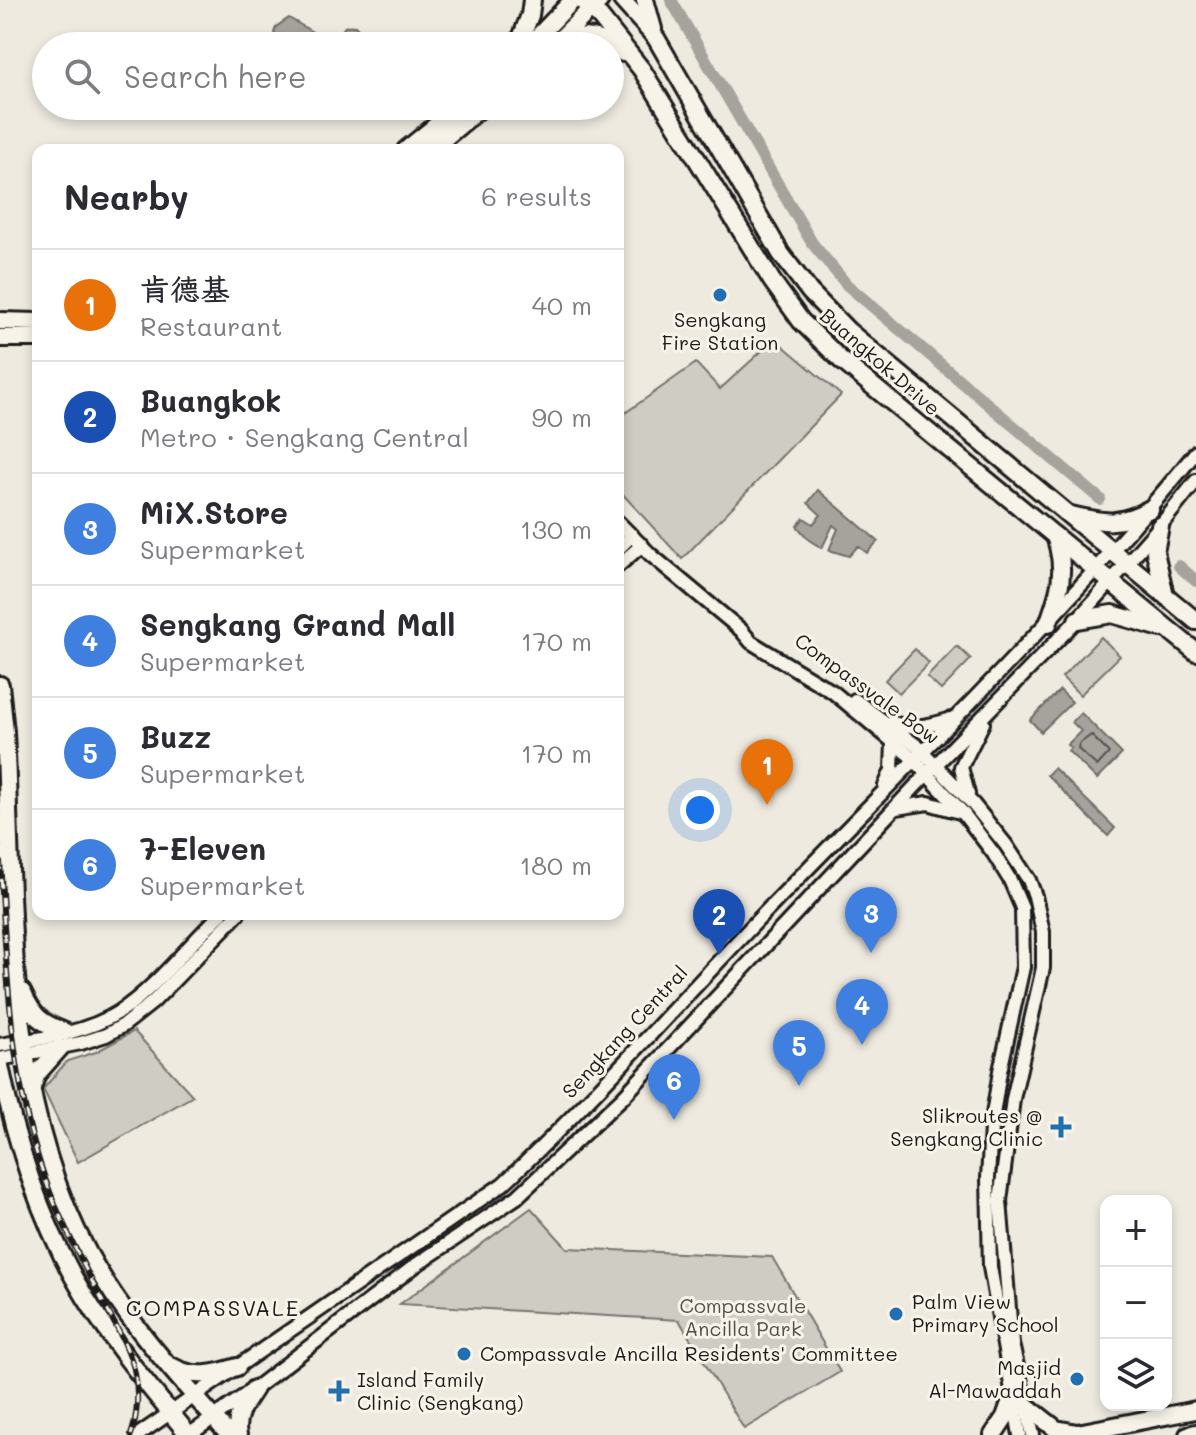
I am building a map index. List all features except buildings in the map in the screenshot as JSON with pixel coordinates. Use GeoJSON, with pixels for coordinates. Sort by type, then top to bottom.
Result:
{"type":"FeatureCollection","features":[{"type":"Feature","properties":{"kind":"main road"},"geometry":{"type":"LineString","coordinates":[[523,32],[532,0]]}},
{"type":"Feature","properties":{"kind":"main road"},"geometry":{"type":"LineString","coordinates":[[542,32],[573,0]]}},
{"type":"Feature","properties":{"kind":"main road","name":"Buangkok Drive"},"geometry":{"type":"LineString","coordinates":[[622,0],[656,38],[754,211],[810,292],[848,331],[1196,621]]}},
{"type":"Feature","properties":{"kind":"main road"},"geometry":{"type":"LineString","coordinates":[[645,0],[656,38]]}},
{"type":"Feature","properties":{"kind":"main road"},"geometry":{"type":"LineString","coordinates":[[565,32],[591,3]]}},
{"type":"Feature","properties":{"kind":"main road","name":"Buangkok Drive"},"geometry":{"type":"LineString","coordinates":[[591,3],[613,32]]}},
{"type":"Feature","properties":{"kind":"main road","name":"Buangkok Drive"},"geometry":{"type":"LineString","coordinates":[[624,46],[642,70],[772,281],[801,321],[841,360],[1196,652]]}},
{"type":"Feature","properties":{"kind":"main road"},"geometry":{"type":"LineString","coordinates":[[624,56],[642,70]]}},
{"type":"Feature","properties":{"kind":"main road"},"geometry":{"type":"LineString","coordinates":[[413,144],[443,120]]}},
{"type":"Feature","properties":{"kind":"main road"},"geometry":{"type":"LineString","coordinates":[[438,144],[466,120]]}},
{"type":"Feature","properties":{"kind":"main road"},"geometry":{"type":"LineString","coordinates":[[3,331],[32,324]]}},
{"type":"Feature","properties":{"kind":"main road"},"geometry":{"type":"LineString","coordinates":[[3,331],[32,337]]}},
{"type":"Feature","properties":{"kind":"main road"},"geometry":{"type":"LineString","coordinates":[[1066,513],[1113,523],[1150,509]]}},
{"type":"Feature","properties":{"kind":"main road"},"geometry":{"type":"LineString","coordinates":[[1160,526],[1155,552],[1164,593]]}},
{"type":"Feature","properties":{"kind":"main road"},"geometry":{"type":"LineString","coordinates":[[1048,624],[1063,575],[1061,552],[1054,534]]}},
{"type":"Feature","properties":{"kind":"main road"},"geometry":{"type":"LineString","coordinates":[[1077,620],[1112,614],[1142,621],[1177,635]]}},
{"type":"Feature","properties":{"kind":"main road"},"geometry":{"type":"LineString","coordinates":[[0,685],[23,1047],[30,1092],[52,1168],[89,1255],[124,1309],[165,1362],[229,1435]]}},
{"type":"Feature","properties":{"kind":"main road"},"geometry":{"type":"LineString","coordinates":[[18,983],[33,1014],[62,1040],[37,1074],[30,1092]]}},
{"type":"Feature","properties":{"kind":"main road"},"geometry":{"type":"LineString","coordinates":[[0,1066],[13,1125],[48,1226],[76,1281],[106,1329],[189,1435]]}},
{"type":"Feature","properties":{"kind":"main road"},"geometry":{"type":"LineString","coordinates":[[0,1109],[13,1125]]}},
{"type":"Feature","properties":{"kind":"main road"},"geometry":{"type":"LineString","coordinates":[[165,1362],[183,1373],[200,1376],[237,1367]]}},
{"type":"Feature","properties":{"kind":"main road"},"geometry":{"type":"LineString","coordinates":[[238,1435],[239,1413],[254,1389]]}},
{"type":"Feature","properties":{"kind":"main road"},"geometry":{"type":"LineString","coordinates":[[993,1435],[1018,1399],[1056,1429],[1072,1434],[1196,1410]]}},
{"type":"Feature","properties":{"kind":"main road"},"geometry":{"type":"LineString","coordinates":[[1188,1435],[1196,1433]]}},
{"type":"Feature","properties":{"kind":"street","name":"Sengkang Central"},"geometry":{"type":"LineString","coordinates":[[138,1435],[503,1184],[556,1135],[755,923],[1048,624],[1196,452]]}},
{"type":"Feature","properties":{"kind":"street","name":"Sengkang Central"},"geometry":{"type":"LineString","coordinates":[[189,1435],[254,1389],[405,1272],[517,1197],[626,1094],[1077,620],[1196,481]]}},
{"type":"Feature","properties":{"kind":"street","name":"Compassvale Bow"},"geometry":{"type":"LineString","coordinates":[[624,528],[712,608],[741,630],[767,642],[877,717],[1006,845],[1029,880],[1043,932],[1043,968],[1013,1099],[1000,1201],[1020,1435]]}},
{"type":"Feature","properties":{"kind":"street"},"geometry":{"type":"LineString","coordinates":[[624,543],[632,535]]}},
{"type":"Feature","properties":{"kind":"street"},"geometry":{"type":"LineString","coordinates":[[624,561],[642,545]]}},
{"type":"Feature","properties":{"kind":"street","name":"Compassvale Bow"},"geometry":{"type":"LineString","coordinates":[[741,630],[751,642],[833,692],[893,742],[918,756]]}},
{"type":"Feature","properties":{"kind":"street"},"geometry":{"type":"LineString","coordinates":[[895,808],[928,803],[968,809],[961,767],[995,703]]}},
{"type":"Feature","properties":{"kind":"street"},"geometry":{"type":"LineString","coordinates":[[877,717],[901,726],[919,727],[957,718]]}},
{"type":"Feature","properties":{"kind":"street"},"geometry":{"type":"LineString","coordinates":[[880,796],[892,770],[893,742]]}},
{"type":"Feature","properties":{"kind":"street","name":"Compassvale Bow"},"geometry":{"type":"LineString","coordinates":[[968,809],[1010,880],[1022,908],[1023,967],[991,1127],[988,1167],[990,1267],[1018,1399],[1033,1435]]}},
{"type":"Feature","properties":{"kind":"street"},"geometry":{"type":"LineString","coordinates":[[62,1040],[118,1013],[145,991],[215,920]]}},
{"type":"Feature","properties":{"kind":"street"},"geometry":{"type":"LineString","coordinates":[[0,1045],[23,1047],[106,1035],[143,1011],[232,920]]}},
{"type":"Feature","properties":{"kind":"street"},"geometry":{"type":"LineString","coordinates":[[0,1059],[23,1047]]}},
{"type":"Feature","properties":{"kind":"street","name":"Compassvale Bow"},"geometry":{"type":"LineString","coordinates":[[991,1127],[1001,1120],[1013,1099]]}},
{"type":"Feature","properties":{"kind":"street"},"geometry":{"type":"LineString","coordinates":[[988,1167],[995,1149],[1007,1146]]}},
{"type":"Feature","properties":{"kind":"green space"},"geometry":{"type":"Polygon","coordinates":[[[775,339],[841,395],[682,559],[624,496],[624,414],[696,363],[720,389],[775,339]]]}},
{"type":"Feature","properties":{"kind":"green space"},"geometry":{"type":"Polygon","coordinates":[[[1101,637],[1120,656],[1080,695],[1062,677],[1101,637]]]}},
{"type":"Feature","properties":{"kind":"green space"},"geometry":{"type":"Polygon","coordinates":[[[957,646],[971,659],[941,690],[927,677],[957,646]]]}},
{"type":"Feature","properties":{"kind":"green space"},"geometry":{"type":"Polygon","coordinates":[[[915,649],[929,663],[899,693],[885,680],[915,649]]]}},
{"type":"Feature","properties":{"kind":"green space"},"geometry":{"type":"Polygon","coordinates":[[[134,1031],[193,1096],[78,1162],[43,1089],[67,1061],[96,1052],[134,1031]]]}},
{"type":"Feature","properties":{"kind":"green space","name":"Compassvale Ancilla Park"},"geometry":{"type":"Polygon","coordinates":[[[531,1208],[567,1248],[772,1257],[840,1372],[744,1429],[679,1320],[400,1304],[531,1208]]]}},
{"type":"Feature","properties":{"kind":"water"},"geometry":{"type":"Polygon","coordinates":[[[289,18],[313,32],[274,32],[276,27],[289,18]]]}},
{"type":"Feature","properties":{"kind":"water"},"geometry":{"type":"Polygon","coordinates":[[[348,26],[355,26],[361,32],[342,32],[348,26]]]}},
{"type":"Feature","properties":{"kind":"water"},"geometry":{"type":"Polygon","coordinates":[[[818,490],[878,541],[867,553],[858,546],[849,556],[829,550],[838,529],[833,525],[822,548],[809,540],[797,526],[804,518],[813,524],[821,515],[808,503],[818,490]]]}},
{"type":"Feature","properties":{"kind":"water"},"geometry":{"type":"Polygon","coordinates":[[[1060,690],[1072,702],[1041,732],[1030,720],[1060,690]]]}},
{"type":"Feature","properties":{"kind":"water"},"geometry":{"type":"Polygon","coordinates":[[[1081,713],[1122,754],[1097,779],[1068,751],[1071,748],[1067,745],[1081,731],[1072,722],[1081,713]]]}},
{"type":"Feature","properties":{"kind":"water"},"geometry":{"type":"Polygon","coordinates":[[[1054,768],[1115,828],[1108,836],[1047,775],[1054,768]]]}},
{"type":"Feature","properties":{"kind":"waterway"},"geometry":{"type":"LineString","coordinates":[[671,0],[812,243],[847,285],[1100,499]]}},
{"type":"Feature","properties":{"kind":"waterway"},"geometry":{"type":"LineString","coordinates":[[1179,566],[1196,581]]}},
{"type":"Feature","properties":{"kind":"railway"},"geometry":{"type":"LineString","coordinates":[[0,861],[9,994],[20,1082],[29,1125],[57,1209],[131,1360],[137,1394],[131,1435]]}},
{"type":"Feature","properties":{"kind":"place","name":"Sengkang Fire Station"},"geometry":{"type":"Point","coordinates":[720,295]}},
{"type":"Feature","properties":{"kind":"place","name":"肯德基"},"geometry":{"type":"Point","coordinates":[767,805]}},
{"type":"Feature","properties":{"kind":"place","name":"MiX.Store"},"geometry":{"type":"Point","coordinates":[871,953]}},
{"type":"Feature","properties":{"kind":"place","name":"Buangkok"},"geometry":{"type":"Point","coordinates":[719,955]}},
{"type":"Feature","properties":{"kind":"place","name":"Sengkang Grand Mall"},"geometry":{"type":"Point","coordinates":[862,1045]}},
{"type":"Feature","properties":{"kind":"place","name":"Buzz"},"geometry":{"type":"Point","coordinates":[799,1086]}},
{"type":"Feature","properties":{"kind":"place","name":"7-Eleven"},"geometry":{"type":"Point","coordinates":[674,1120]}},
{"type":"Feature","properties":{"kind":"place","name":"Slikroutes @ Sengkang Clinic"},"geometry":{"type":"Point","coordinates":[1061,1127]}},
{"type":"Feature","properties":{"kind":"place","name":"Palm View Primary School"},"geometry":{"type":"Point","coordinates":[896,1314]}},
{"type":"Feature","properties":{"kind":"place","name":"Compassvale Ancilla Residents' Committee"},"geometry":{"type":"Point","coordinates":[464,1354]}},
{"type":"Feature","properties":{"kind":"place","name":"Masjid Al-Mawaddah"},"geometry":{"type":"Point","coordinates":[1077,1379]}},
{"type":"Feature","properties":{"kind":"place","name":"Island Family Clinic (Sengkang)"},"geometry":{"type":"Point","coordinates":[339,1391]}},
{"type":"Feature","properties":{"kind":"district","name":"COMPASSVALE"},"geometry":{"type":"Point","coordinates":[213,1308]}}]}
